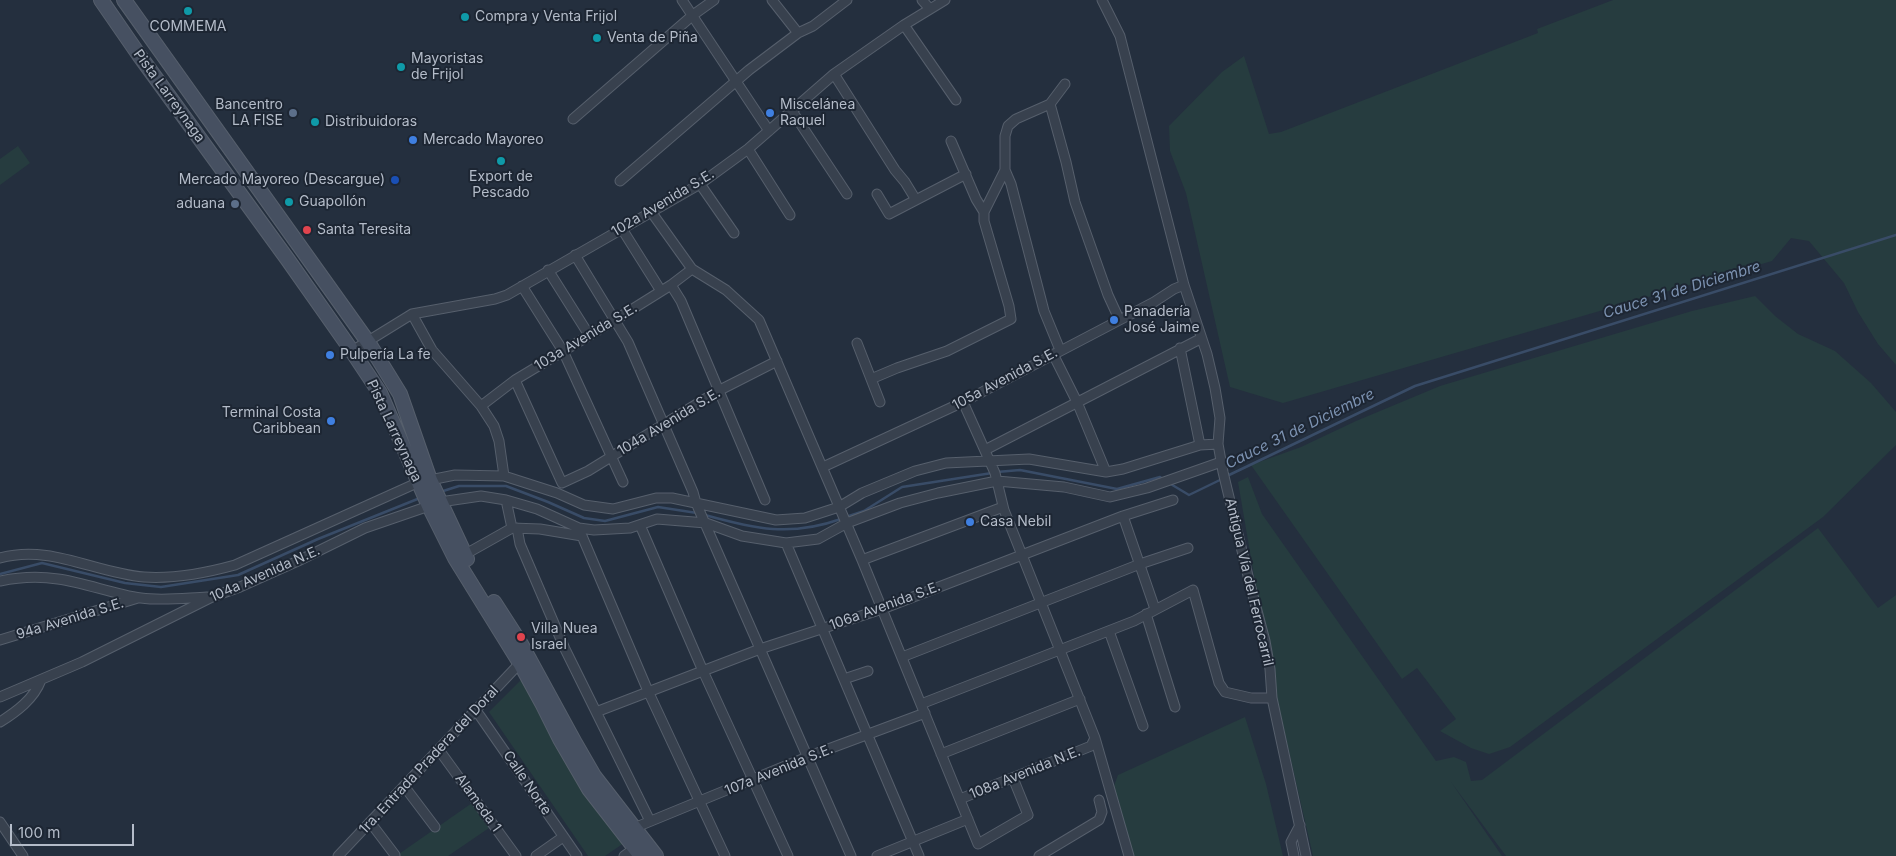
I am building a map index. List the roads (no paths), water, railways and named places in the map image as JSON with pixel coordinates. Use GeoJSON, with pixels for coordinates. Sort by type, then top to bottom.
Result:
{"type":"FeatureCollection","features":[{"type":"Feature","properties":{"kind":"main road","name":"Pista Larreynaga"},"geometry":{"type":"LineString","coordinates":[[101,0],[352,351],[380,394],[425,483],[456,558],[520,663],[589,789],[636,850],[656,856]]}},
{"type":"Feature","properties":{"kind":"main road","name":"Pista Larreynaga"},"geometry":{"type":"LineString","coordinates":[[124,0],[368,342],[400,394],[425,483]]}},
{"type":"Feature","properties":{"kind":"main road","name":"Pista Larreynaga"},"geometry":{"type":"LineString","coordinates":[[434,503],[464,555],[521,644],[587,765],[634,828],[636,850]]}},
{"type":"Feature","properties":{"kind":"street"},"geometry":{"type":"LineString","coordinates":[[682,0],[735,83],[769,131]]}},
{"type":"Feature","properties":{"kind":"street"},"geometry":{"type":"LineString","coordinates":[[573,119],[693,15],[714,0]]}},
{"type":"Feature","properties":{"kind":"street"},"geometry":{"type":"LineString","coordinates":[[772,0],[798,33]]}},
{"type":"Feature","properties":{"kind":"street"},"geometry":{"type":"LineString","coordinates":[[620,181],[748,70],[798,33],[813,26],[847,0]]}},
{"type":"Feature","properties":{"kind":"street"},"geometry":{"type":"LineString","coordinates":[[922,0],[930,9]]}},
{"type":"Feature","properties":{"kind":"street","name":"102a Avenida S.E."},"geometry":{"type":"LineString","coordinates":[[352,351],[412,314],[495,299],[522,286],[652,213],[700,184],[748,149],[834,74],[904,25],[945,0]]}},
{"type":"Feature","properties":{"kind":"street","name":"Antigua Vía del Ferrocarril"},"geometry":{"type":"LineString","coordinates":[[1102,0],[1120,36],[1184,285],[1200,339],[1207,354],[1220,418],[1218,445],[1265,641],[1270,669],[1272,698],[1306,856]]}},
{"type":"Feature","properties":{"kind":"street"},"geometry":{"type":"LineString","coordinates":[[904,25],[956,100]]}},
{"type":"Feature","properties":{"kind":"street"},"geometry":{"type":"LineString","coordinates":[[834,74],[916,200]]}},
{"type":"Feature","properties":{"kind":"street"},"geometry":{"type":"LineString","coordinates":[[1065,84],[1050,104],[1016,119],[1008,126],[1005,136],[1005,170],[1011,184],[1056,352],[1106,472]]}},
{"type":"Feature","properties":{"kind":"street"},"geometry":{"type":"LineString","coordinates":[[1050,104],[1075,202],[1108,295],[1119,319]]}},
{"type":"Feature","properties":{"kind":"street"},"geometry":{"type":"LineString","coordinates":[[792,112],[847,194]]}},
{"type":"Feature","properties":{"kind":"street"},"geometry":{"type":"LineString","coordinates":[[951,141],[976,199],[984,212]]}},
{"type":"Feature","properties":{"kind":"street"},"geometry":{"type":"LineString","coordinates":[[748,149],[790,215]]}},
{"type":"Feature","properties":{"kind":"street"},"geometry":{"type":"LineString","coordinates":[[871,379],[946,350],[1011,319],[1009,306],[984,221],[984,212],[1005,170]]}},
{"type":"Feature","properties":{"kind":"street"},"geometry":{"type":"LineString","coordinates":[[877,194],[889,214],[966,174]]}},
{"type":"Feature","properties":{"kind":"street"},"geometry":{"type":"LineString","coordinates":[[700,184],[734,233]]}},
{"type":"Feature","properties":{"kind":"street"},"geometry":{"type":"LineString","coordinates":[[652,213],[692,269],[726,290],[759,320],[862,560],[978,844],[1028,815],[1013,778]]}},
{"type":"Feature","properties":{"kind":"street"},"geometry":{"type":"LineString","coordinates":[[622,229],[661,291]]}},
{"type":"Feature","properties":{"kind":"street"},"geometry":{"type":"LineString","coordinates":[[576,255],[628,342],[851,856]]}},
{"type":"Feature","properties":{"kind":"street","name":"103a Avenida S.E."},"geometry":{"type":"LineString","coordinates":[[481,406],[514,380],[615,320],[671,285],[692,269]]}},
{"type":"Feature","properties":{"kind":"street"},"geometry":{"type":"LineString","coordinates":[[548,270],[589,335]]}},
{"type":"Feature","properties":{"kind":"street"},"geometry":{"type":"LineString","coordinates":[[671,285],[681,301],[765,500]]}},
{"type":"Feature","properties":{"kind":"street","name":"105a Avenida S.E."},"geometry":{"type":"LineString","coordinates":[[823,467],[963,402],[1184,285]]}},
{"type":"Feature","properties":{"kind":"street"},"geometry":{"type":"LineString","coordinates":[[522,286],[563,351],[623,482]]}},
{"type":"Feature","properties":{"kind":"street"},"geometry":{"type":"LineString","coordinates":[[412,314],[432,350],[481,406],[494,426],[499,441],[504,476]]}},
{"type":"Feature","properties":{"kind":"street"},"geometry":{"type":"LineString","coordinates":[[985,450],[1200,339]]}},
{"type":"Feature","properties":{"kind":"street"},"geometry":{"type":"LineString","coordinates":[[857,342],[880,402]]}},
{"type":"Feature","properties":{"kind":"street"},"geometry":{"type":"LineString","coordinates":[[1180,348],[1200,445]]}},
{"type":"Feature","properties":{"kind":"street","name":"104a Avenida S.E."},"geometry":{"type":"LineString","coordinates":[[514,380],[562,483],[612,457],[718,391],[777,361]]}},
{"type":"Feature","properties":{"kind":"street"},"geometry":{"type":"LineString","coordinates":[[963,402],[989,460],[997,481],[1003,508],[1080,699],[1129,856]]}},
{"type":"Feature","properties":{"kind":"street"},"geometry":{"type":"LineString","coordinates":[[464,555],[514,528],[540,529],[582,536],[594,530],[630,528],[657,519],[701,512],[776,520],[805,518],[840,509],[862,493],[915,472],[946,463],[1029,459],[1106,472],[1123,469],[1200,445],[1218,445]]}},
{"type":"Feature","properties":{"kind":"street"},"geometry":{"type":"LineString","coordinates":[[0,558],[29,554],[53,556],[144,577],[184,576],[218,570],[235,565],[425,483],[455,475],[504,476],[557,493],[584,506],[613,509],[656,498],[672,498],[701,512],[742,536],[786,543],[818,539],[846,522],[900,503],[997,481],[1064,488],[1110,497],[1166,481],[1221,459]]}},
{"type":"Feature","properties":{"kind":"street","name":"104a Avenida N.E."},"geometry":{"type":"LineString","coordinates":[[40,680],[105,650],[212,596],[290,564],[365,528],[434,503],[481,496],[506,500],[537,509],[579,528],[594,530]]}},
{"type":"Feature","properties":{"kind":"street"},"geometry":{"type":"LineString","coordinates":[[506,500],[514,528],[566,649],[650,821]]}},
{"type":"Feature","properties":{"kind":"street","name":"106a Avenida S.E."},"geometry":{"type":"LineString","coordinates":[[596,712],[760,649],[882,609],[1123,516],[1173,500]]}},
{"type":"Feature","properties":{"kind":"street"},"geometry":{"type":"LineString","coordinates":[[862,560],[1003,508]]}},
{"type":"Feature","properties":{"kind":"street"},"geometry":{"type":"LineString","coordinates":[[1123,516],[1155,609]]}},
{"type":"Feature","properties":{"kind":"street"},"geometry":{"type":"LineString","coordinates":[[640,525],[703,671],[788,856]]}},
{"type":"Feature","properties":{"kind":"street"},"geometry":{"type":"LineString","coordinates":[[582,536],[648,691],[725,856]]}},
{"type":"Feature","properties":{"kind":"street"},"geometry":{"type":"LineString","coordinates":[[786,543],[919,856]]}},
{"type":"Feature","properties":{"kind":"street"},"geometry":{"type":"LineString","coordinates":[[902,657],[1140,564],[1188,548]]}},
{"type":"Feature","properties":{"kind":"street"},"geometry":{"type":"LineString","coordinates":[[0,581],[17,578],[58,579],[139,598],[169,600],[212,596]]}},
{"type":"Feature","properties":{"kind":"street"},"geometry":{"type":"LineString","coordinates":[[921,704],[1134,621],[1193,590],[1219,683],[1225,692],[1251,698],[1272,698]]}},
{"type":"Feature","properties":{"kind":"street","name":"94a Avenida S.E."},"geometry":{"type":"LineString","coordinates":[[0,640],[139,598]]}},
{"type":"Feature","properties":{"kind":"street"},"geometry":{"type":"LineString","coordinates":[[1146,614],[1175,707]]}},
{"type":"Feature","properties":{"kind":"street"},"geometry":{"type":"LineString","coordinates":[[1109,631],[1143,726]]}},
{"type":"Feature","properties":{"kind":"street","name":"1ra. Entrada Pradera del Doral"},"geometry":{"type":"LineString","coordinates":[[338,856],[520,663]]}},
{"type":"Feature","properties":{"kind":"street"},"geometry":{"type":"LineString","coordinates":[[844,680],[868,671]]}},
{"type":"Feature","properties":{"kind":"street"},"geometry":{"type":"LineString","coordinates":[[0,697],[40,680]]}},
{"type":"Feature","properties":{"kind":"street"},"geometry":{"type":"LineString","coordinates":[[0,722],[14,714],[28,700],[38,687],[40,680]]}},
{"type":"Feature","properties":{"kind":"street"},"geometry":{"type":"LineString","coordinates":[[941,754],[1080,699]]}},
{"type":"Feature","properties":{"kind":"street","name":"Calle Norte"},"geometry":{"type":"LineString","coordinates":[[476,711],[577,856]]}},
{"type":"Feature","properties":{"kind":"street","name":"107a Avenida S.E."},"geometry":{"type":"LineString","coordinates":[[634,828],[699,803],[807,757],[925,713]]}},
{"type":"Feature","properties":{"kind":"street","name":"108a Avenida N.E."},"geometry":{"type":"LineString","coordinates":[[960,799],[1013,778],[1093,742]]}},
{"type":"Feature","properties":{"kind":"street","name":"Alameda 1"},"geometry":{"type":"LineString","coordinates":[[439,750],[516,856]]}},
{"type":"Feature","properties":{"kind":"street"},"geometry":{"type":"LineString","coordinates":[[404,786],[435,827]]}},
{"type":"Feature","properties":{"kind":"street"},"geometry":{"type":"LineString","coordinates":[[1039,856],[1098,820],[1102,812],[1099,800]]}},
{"type":"Feature","properties":{"kind":"street"},"geometry":{"type":"LineString","coordinates":[[876,856],[968,819]]}},
{"type":"Feature","properties":{"kind":"street"},"geometry":{"type":"LineString","coordinates":[[0,822],[23,856]]}},
{"type":"Feature","properties":{"kind":"street"},"geometry":{"type":"LineString","coordinates":[[370,822],[395,855]]}},
{"type":"Feature","properties":{"kind":"street"},"geometry":{"type":"LineString","coordinates":[[1294,856],[1291,842],[1300,825]]}},
{"type":"Feature","properties":{"kind":"street"},"geometry":{"type":"LineString","coordinates":[[536,856],[563,837]]}},
{"type":"Feature","properties":{"kind":"waterway","name":"Cauce 31 de Diciembre"},"geometry":{"type":"LineString","coordinates":[[1227,476],[1415,386],[1896,235]]}},
{"type":"Feature","properties":{"kind":"waterway","name":"Cauce 31 de Diciembre"},"geometry":{"type":"LineString","coordinates":[[997,472],[1020,470],[1117,489],[1160,477],[1162,479]]}},
{"type":"Feature","properties":{"kind":"waterway","name":"Cauce 31 de Diciembre"},"geometry":{"type":"LineString","coordinates":[[846,517],[864,511],[902,487],[992,473]]}},
{"type":"Feature","properties":{"kind":"waterway","name":"Cauce 31 de Diciembre"},"geometry":{"type":"LineString","coordinates":[[1169,483],[1189,495],[1222,479]]}},
{"type":"Feature","properties":{"kind":"waterway"},"geometry":{"type":"LineString","coordinates":[[440,492],[459,486],[506,486],[584,518],[605,521],[658,507],[697,513]]}},
{"type":"Feature","properties":{"kind":"waterway"},"geometry":{"type":"LineString","coordinates":[[0,574],[42,563],[125,583],[161,587],[238,575],[318,539],[420,498]]}},
{"type":"Feature","properties":{"kind":"waterway","name":"Cauce 31 de Diciembre"},"geometry":{"type":"LineString","coordinates":[[705,515],[740,524],[773,529],[805,528],[841,519]]}},
{"type":"Feature","properties":{"kind":"place","name":"COMMEMA"},"geometry":{"type":"Point","coordinates":[188,11]}},
{"type":"Feature","properties":{"kind":"place","name":"Compra y Venta Frijol"},"geometry":{"type":"Point","coordinates":[465,17]}},
{"type":"Feature","properties":{"kind":"place","name":"Venta de Piña"},"geometry":{"type":"Point","coordinates":[597,38]}},
{"type":"Feature","properties":{"kind":"place","name":"Mayoristas de Frijol"},"geometry":{"type":"Point","coordinates":[401,67]}},
{"type":"Feature","properties":{"kind":"place","name":"Bancentro LA FISE"},"geometry":{"type":"Point","coordinates":[293,113]}},
{"type":"Feature","properties":{"kind":"place","name":"Miscelánea Raquel"},"geometry":{"type":"Point","coordinates":[770,113]}},
{"type":"Feature","properties":{"kind":"place","name":"Distribuidoras"},"geometry":{"type":"Point","coordinates":[315,122]}},
{"type":"Feature","properties":{"kind":"place","name":"Mercado Mayoreo"},"geometry":{"type":"Point","coordinates":[413,140]}},
{"type":"Feature","properties":{"kind":"place","name":"Export de Pescado"},"geometry":{"type":"Point","coordinates":[501,161]}},
{"type":"Feature","properties":{"kind":"place","name":"Mercado Mayoreo (Descargue)"},"geometry":{"type":"Point","coordinates":[395,180]}},
{"type":"Feature","properties":{"kind":"place","name":"Guapollón"},"geometry":{"type":"Point","coordinates":[289,202]}},
{"type":"Feature","properties":{"kind":"place","name":"aduana"},"geometry":{"type":"Point","coordinates":[235,204]}},
{"type":"Feature","properties":{"kind":"place","name":"Santa Teresita"},"geometry":{"type":"Point","coordinates":[307,230]}},
{"type":"Feature","properties":{"kind":"place","name":"Panadería José Jaime"},"geometry":{"type":"Point","coordinates":[1114,320]}},
{"type":"Feature","properties":{"kind":"place","name":"Pulpería La fe"},"geometry":{"type":"Point","coordinates":[330,355]}},
{"type":"Feature","properties":{"kind":"place","name":"Terminal Costa Caribbean"},"geometry":{"type":"Point","coordinates":[331,421]}},
{"type":"Feature","properties":{"kind":"place","name":"Casa Nebil"},"geometry":{"type":"Point","coordinates":[970,522]}},
{"type":"Feature","properties":{"kind":"place","name":"Villa Nuea Israel"},"geometry":{"type":"Point","coordinates":[521,637]}}]}
